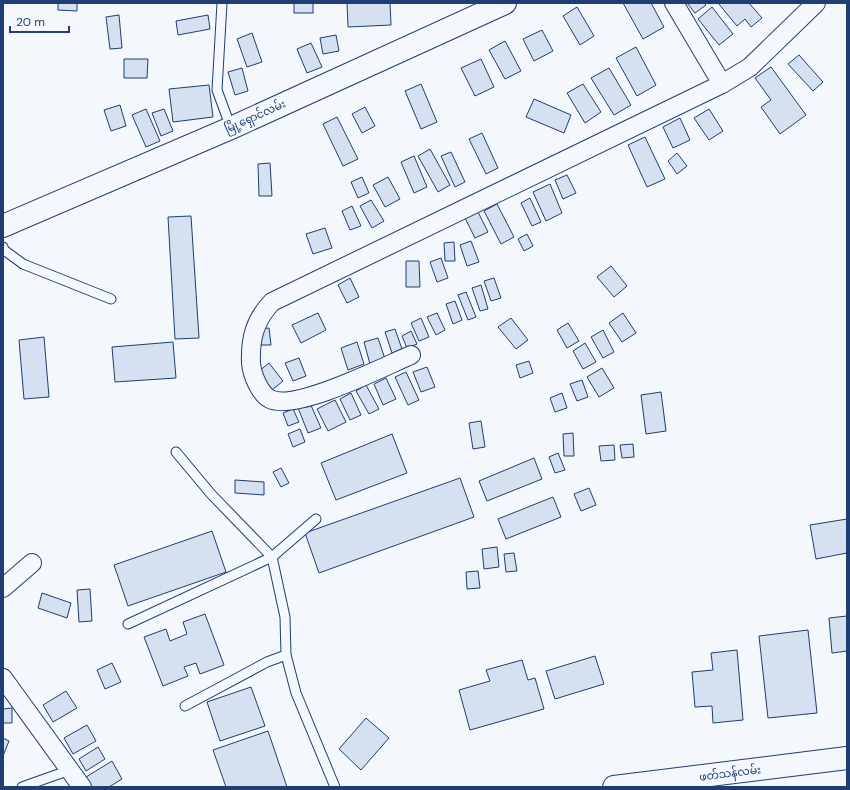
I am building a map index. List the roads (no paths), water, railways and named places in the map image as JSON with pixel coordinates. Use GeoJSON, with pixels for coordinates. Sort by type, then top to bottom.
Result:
{"type":"FeatureCollection","features":[{"type":"Feature","properties":{"kind":"main road","name":"မြို့ရှောင်လမ်း"},"geometry":{"type":"LineString","coordinates":[[3,226],[231,128],[505,3]]}},
{"type":"Feature","properties":{"kind":"main road","name":"ဖတ်သန်လမ်း"},"geometry":{"type":"LineString","coordinates":[[614,787],[847,758]]}},
{"type":"Feature","properties":{"kind":"street"},"geometry":{"type":"LineString","coordinates":[[674,3],[722,84]]}},
{"type":"Feature","properties":{"kind":"street"},"geometry":{"type":"LineString","coordinates":[[411,355],[327,392],[283,401],[272,400],[264,394],[258,385],[251,365],[251,344],[256,324],[263,312],[272,302],[722,84],[750,67],[816,3]]}},
{"type":"Feature","properties":{"kind":"street"},"geometry":{"type":"LineString","coordinates":[[3,588],[32,563]]}},
{"type":"Feature","properties":{"kind":"street"},"geometry":{"type":"LineString","coordinates":[[3,678],[82,787]]}},
{"type":"Feature","properties":{"kind":"lane"},"geometry":{"type":"LineString","coordinates":[[222,3],[217,90],[231,128]]}},
{"type":"Feature","properties":{"kind":"lane"},"geometry":{"type":"LineString","coordinates":[[3,248],[23,264],[111,299]]}},
{"type":"Feature","properties":{"kind":"lane"},"geometry":{"type":"LineString","coordinates":[[176,452],[210,494],[272,558],[285,617],[286,655],[296,693],[335,787]]}},
{"type":"Feature","properties":{"kind":"lane"},"geometry":{"type":"LineString","coordinates":[[128,624],[272,558],[316,518]]}},
{"type":"Feature","properties":{"kind":"lane"},"geometry":{"type":"LineString","coordinates":[[185,706],[267,662],[286,655]]}},
{"type":"Feature","properties":{"kind":"lane"},"geometry":{"type":"LineString","coordinates":[[22,787],[70,770]]}}]}
